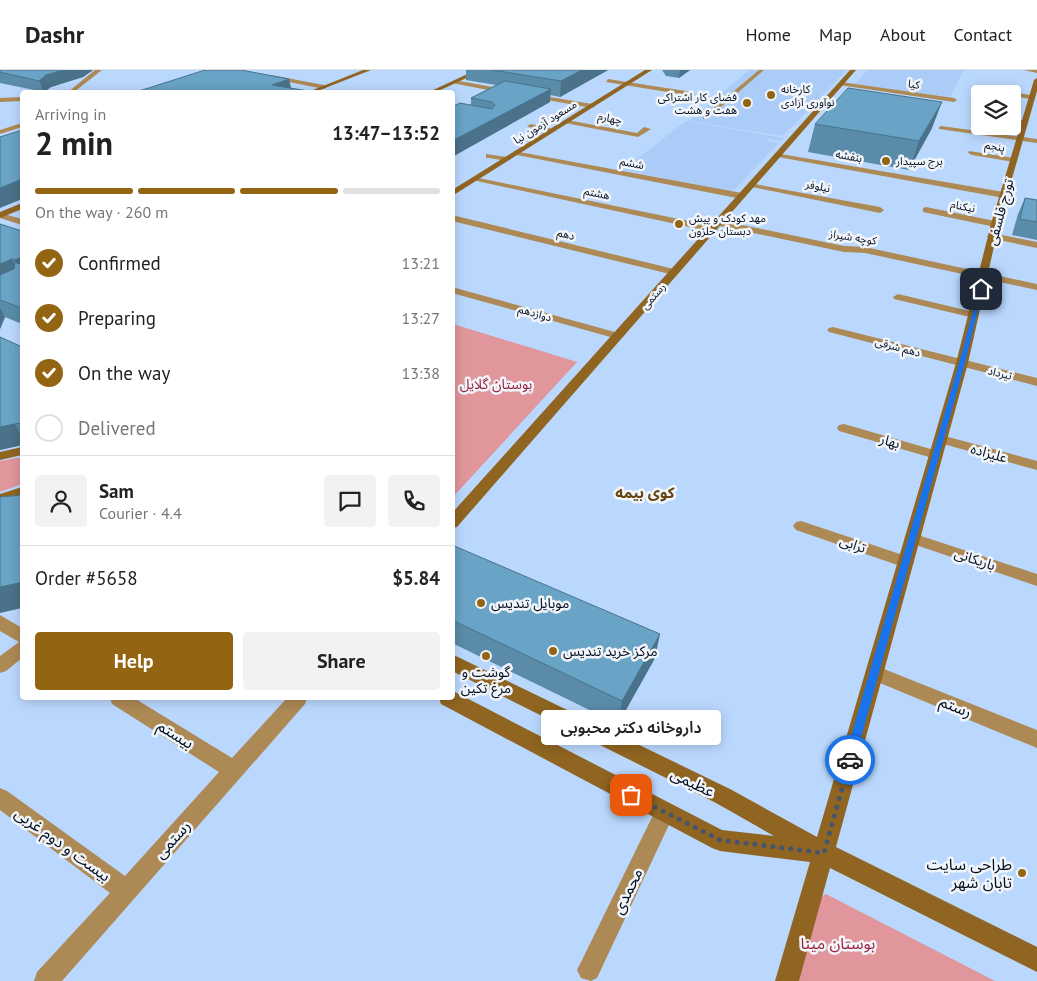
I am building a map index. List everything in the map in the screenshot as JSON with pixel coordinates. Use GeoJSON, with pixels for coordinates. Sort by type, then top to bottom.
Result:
{"type":"FeatureCollection","features":[{"type":"Feature","properties":{"kind":"street"},"geometry":{"type":"LineString","coordinates":[[73,90],[99,70]]}},
{"type":"Feature","properties":{"kind":"street"},"geometry":{"type":"LineString","coordinates":[[316,90],[368,70]]}},
{"type":"Feature","properties":{"kind":"street"},"geometry":{"type":"LineString","coordinates":[[436,90],[481,70]]}},
{"type":"Feature","properties":{"kind":"street","name":"مسعود آزمون نیا"},"geometry":{"type":"LineString","coordinates":[[455,192],[649,70]]}},
{"type":"Feature","properties":{"kind":"street","name":"رستمی"},"geometry":{"type":"LineString","coordinates":[[455,520],[853,70]]}},
{"type":"Feature","properties":{"kind":"street"},"geometry":{"type":"LineString","coordinates":[[1027,70],[1037,71]]}},
{"type":"Feature","properties":{"kind":"street"},"geometry":{"type":"LineString","coordinates":[[261,76],[324,87]]}},
{"type":"Feature","properties":{"kind":"street"},"geometry":{"type":"LineString","coordinates":[[608,81],[692,94]]}},
{"type":"Feature","properties":{"kind":"street"},"geometry":{"type":"LineString","coordinates":[[454,82],[519,93]]}},
{"type":"Feature","properties":{"kind":"street","name":"کیا"},"geometry":{"type":"LineString","coordinates":[[841,84],[954,100]]}},
{"type":"Feature","properties":{"kind":"street"},"geometry":{"type":"LineString","coordinates":[[1021,92],[1034,90]]}},
{"type":"Feature","properties":{"kind":"street","name":"تورج فلسفی"},"geometry":{"type":"LineString","coordinates":[[787,981],[941,439],[962,363],[994,230],[1034,90]]}},
{"type":"Feature","properties":{"kind":"street"},"geometry":{"type":"LineString","coordinates":[[0,94],[20,99]]}},
{"type":"Feature","properties":{"kind":"street"},"geometry":{"type":"LineString","coordinates":[[528,95],[592,106]]}},
{"type":"Feature","properties":{"kind":"street"},"geometry":{"type":"LineString","coordinates":[[0,100],[20,99]]}},
{"type":"Feature","properties":{"kind":"street","name":"چهارم"},"geometry":{"type":"LineString","coordinates":[[567,122],[638,135],[647,129]]}},
{"type":"Feature","properties":{"kind":"street"},"geometry":{"type":"LineString","coordinates":[[0,132],[20,126]]}},
{"type":"Feature","properties":{"kind":"street"},"geometry":{"type":"LineString","coordinates":[[531,126],[553,130]]}},
{"type":"Feature","properties":{"kind":"street"},"geometry":{"type":"LineString","coordinates":[[941,128],[1037,141]]}},
{"type":"Feature","properties":{"kind":"street","name":"ششم"},"geometry":{"type":"LineString","coordinates":[[517,153],[742,196]]}},
{"type":"Feature","properties":{"kind":"street","name":"پنجم"},"geometry":{"type":"LineString","coordinates":[[972,153],[1014,160]]}},
{"type":"Feature","properties":{"kind":"street","name":"بنفشه"},"geometry":{"type":"LineString","coordinates":[[778,155],[1004,195]]}},
{"type":"Feature","properties":{"kind":"street"},"geometry":{"type":"LineString","coordinates":[[489,156],[507,160]]}},
{"type":"Feature","properties":{"kind":"street","name":"هشتم"},"geometry":{"type":"LineString","coordinates":[[477,179],[715,226]]}},
{"type":"Feature","properties":{"kind":"street","name":"نیلوفر"},"geometry":{"type":"LineString","coordinates":[[752,185],[880,210]]}},
{"type":"Feature","properties":{"kind":"street"},"geometry":{"type":"LineString","coordinates":[[0,215],[20,207]]}},
{"type":"Feature","properties":{"kind":"street","name":"نیکنام"},"geometry":{"type":"LineString","coordinates":[[926,210],[1037,245]]}},
{"type":"Feature","properties":{"kind":"street"},"geometry":{"type":"LineString","coordinates":[[0,215],[20,221]]}},
{"type":"Feature","properties":{"kind":"street","name":"دهم"},"geometry":{"type":"LineString","coordinates":[[455,219],[674,272]]}},
{"type":"Feature","properties":{"kind":"street","name":"کوچه شیراز"},"geometry":{"type":"LineString","coordinates":[[715,226],[844,249],[865,250],[1037,287]]}},
{"type":"Feature","properties":{"kind":"street","name":"دوازدهم"},"geometry":{"type":"LineString","coordinates":[[455,291],[618,336]]}},
{"type":"Feature","properties":{"kind":"street"},"geometry":{"type":"LineString","coordinates":[[898,297],[974,315]]}},
{"type":"Feature","properties":{"kind":"street","name":"دهم شرقی"},"geometry":{"type":"LineString","coordinates":[[833,330],[962,363]]}},
{"type":"Feature","properties":{"kind":"street","name":"تیرداد"},"geometry":{"type":"LineString","coordinates":[[962,363],[1037,382]]}},
{"type":"Feature","properties":{"kind":"street","name":"بهار"},"geometry":{"type":"LineString","coordinates":[[844,428],[936,455]]}},
{"type":"Feature","properties":{"kind":"street","name":"علیزاده"},"geometry":{"type":"LineString","coordinates":[[941,439],[1037,466]]}},
{"type":"Feature","properties":{"kind":"street"},"geometry":{"type":"LineString","coordinates":[[0,456],[20,451]]}},
{"type":"Feature","properties":{"kind":"street"},"geometry":{"type":"LineString","coordinates":[[0,499],[20,493]]}},
{"type":"Feature","properties":{"kind":"street","name":"ترابی"},"geometry":{"type":"LineString","coordinates":[[800,526],[906,562]]}},
{"type":"Feature","properties":{"kind":"street","name":"باریکانی"},"geometry":{"type":"LineString","coordinates":[[912,538],[1037,580]]}},
{"type":"Feature","properties":{"kind":"street"},"geometry":{"type":"LineString","coordinates":[[0,622],[20,635]]}},
{"type":"Feature","properties":{"kind":"street"},"geometry":{"type":"LineString","coordinates":[[0,666],[20,650]]}},
{"type":"Feature","properties":{"kind":"street","name":"عظیمی"},"geometry":{"type":"LineString","coordinates":[[455,663],[723,796],[824,853],[1037,960]]}},
{"type":"Feature","properties":{"kind":"street","name":"رستم"},"geometry":{"type":"LineString","coordinates":[[874,673],[1037,739]]}},
{"type":"Feature","properties":{"kind":"street","name":"بیستم"},"geometry":{"type":"LineString","coordinates":[[122,700],[234,770]]}},
{"type":"Feature","properties":{"kind":"street","name":"رستمی"},"geometry":{"type":"LineString","coordinates":[[46,981],[296,700]]}},
{"type":"Feature","properties":{"kind":"street","name":"عظیمی"},"geometry":{"type":"LineString","coordinates":[[452,700],[720,840],[824,853]]}},
{"type":"Feature","properties":{"kind":"street","name":"بیست و دوم غربی"},"geometry":{"type":"LineString","coordinates":[[0,798],[126,891]]}},
{"type":"Feature","properties":{"kind":"street","name":"محمدی"},"geometry":{"type":"LineString","coordinates":[[589,970],[665,812]]}},
{"type":"Feature","properties":{"kind":"lane"},"geometry":{"type":"LineString","coordinates":[[705,118],[762,70]]}},
{"type":"Feature","properties":{"kind":"shaded area","name":"کارخانه نوآوری آزادی"},"geometry":{"type":"Polygon","coordinates":[[[749,70],[847,70],[783,136],[689,121],[749,70]]]}},
{"type":"Feature","properties":{"kind":"shaded area"},"geometry":{"type":"Polygon","coordinates":[[[867,70],[964,70],[950,97],[855,84],[867,70]]]}},
{"type":"Feature","properties":{"kind":"shaded area"},"geometry":{"type":"Polygon","coordinates":[[[686,121],[784,138],[782,141],[768,139],[766,141],[779,143],[734,190],[728,191],[623,170],[686,121]]]}},
{"type":"Feature","properties":{"kind":"green space","name":"بوستان گلایل"},"geometry":{"type":"Polygon","coordinates":[[[455,325],[577,362],[455,495],[455,325]]]}},
{"type":"Feature","properties":{"kind":"green space"},"geometry":{"type":"Polygon","coordinates":[[[20,458],[20,485],[0,492],[0,461],[20,458]]]}},
{"type":"Feature","properties":{"kind":"green space","name":"بوستان مینا"},"geometry":{"type":"Polygon","coordinates":[[[826,894],[995,981],[787,981],[809,904],[826,894]]]}},
{"type":"Feature","properties":{"kind":"building"},"geometry":{"type":"Polygon","coordinates":[[[0,70],[63,70],[46,75],[39,81],[0,72],[0,70]]]}},
{"type":"Feature","properties":{"kind":"building"},"geometry":{"type":"Polygon","coordinates":[[[205,70],[241,70],[289,79],[272,85],[302,90],[142,90],[205,70]]]}},
{"type":"Feature","properties":{"kind":"building"},"geometry":{"type":"Polygon","coordinates":[[[492,70],[582,70],[561,81],[492,70]]]}},
{"type":"Feature","properties":{"kind":"building"},"geometry":{"type":"Polygon","coordinates":[[[505,81],[551,89],[455,139],[455,106],[460,103],[492,109],[495,105],[492,102],[471,98],[505,81]]]}},
{"type":"Feature","properties":{"kind":"building"},"geometry":{"type":"Polygon","coordinates":[[[848,88],[942,102],[919,141],[815,124],[848,88]]]}},
{"type":"Feature","properties":{"kind":"building"},"geometry":{"type":"Polygon","coordinates":[[[20,131],[20,180],[0,188],[0,137],[20,131]]]}},
{"type":"Feature","properties":{"kind":"building"},"geometry":{"type":"Polygon","coordinates":[[[1025,198],[1037,200],[1037,222],[1020,219],[1025,198]]]}},
{"type":"Feature","properties":{"kind":"building"},"geometry":{"type":"Polygon","coordinates":[[[0,224],[20,230],[20,258],[0,264],[0,224]]]}},
{"type":"Feature","properties":{"kind":"building"},"geometry":{"type":"Polygon","coordinates":[[[15,262],[20,264],[20,307],[0,300],[0,275],[14,269],[15,262]]]}},
{"type":"Feature","properties":{"kind":"building"},"geometry":{"type":"Polygon","coordinates":[[[0,337],[20,346],[20,423],[0,427],[0,337]]]}},
{"type":"Feature","properties":{"kind":"building"},"geometry":{"type":"Polygon","coordinates":[[[20,495],[20,582],[0,587],[0,497],[20,495]]]}},
{"type":"Feature","properties":{"kind":"building","name":"مرکز خرید تندیس"},"geometry":{"type":"Polygon","coordinates":[[[455,546],[660,634],[622,701],[455,621],[455,546]]]}},
{"type":"Feature","properties":{"kind":"way so far"},"geometry":{"type":"LineString","coordinates":[[631,795],[720,840],[824,853],[850,760]]}},
{"type":"Feature","properties":{"kind":"place","name":"کارخانه نوآوری آزادی"},"geometry":{"type":"Point","coordinates":[771,95]}},
{"type":"Feature","properties":{"kind":"place","name":"فضای کار اشتراکی هفت و هشت"},"geometry":{"type":"Point","coordinates":[747,103]}},
{"type":"Feature","properties":{"kind":"place","name":"برج سپیدار"},"geometry":{"type":"Point","coordinates":[886,161]}},
{"type":"Feature","properties":{"kind":"place","name":"مهد کودک و پیش دبستان حلزون"},"geometry":{"type":"Point","coordinates":[679,224]}},
{"type":"Feature","properties":{"kind":"place","name":"موبایل تندیس"},"geometry":{"type":"Point","coordinates":[481,603]}},
{"type":"Feature","properties":{"kind":"place","name":"مرکز خرید تندیس"},"geometry":{"type":"Point","coordinates":[553,651]}},
{"type":"Feature","properties":{"kind":"place","name":"گوشت و مرغ تکین"},"geometry":{"type":"Point","coordinates":[486,656]}},
{"type":"Feature","properties":{"kind":"place","name":"داروخانه دکتر محبوبی"},"geometry":{"type":"Point","coordinates":[631,795]}},
{"type":"Feature","properties":{"kind":"place","name":"طراحی سایت تابان شهر"},"geometry":{"type":"Point","coordinates":[1022,873]}},
{"type":"Feature","properties":{"kind":"district","name":"کوی بیمه"},"geometry":{"type":"Point","coordinates":[645,493]}},
{"type":"Feature","properties":{"kind":"route"},"geometry":{"type":"LineString","coordinates":[[850,760],[962,363],[981,289]]}}]}
